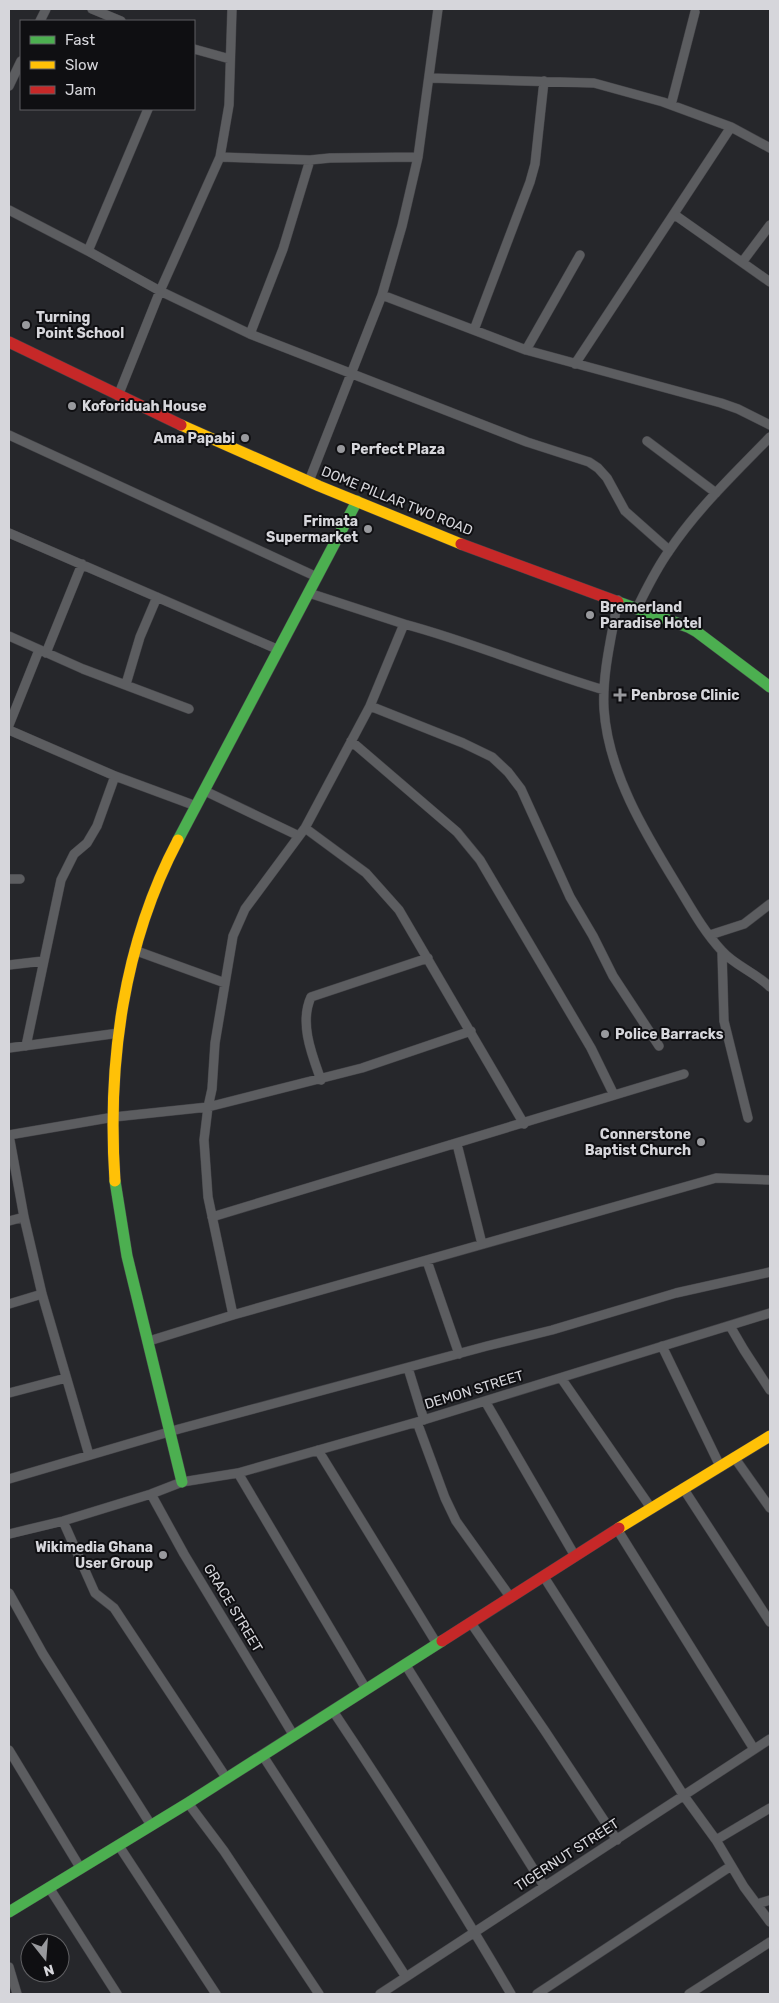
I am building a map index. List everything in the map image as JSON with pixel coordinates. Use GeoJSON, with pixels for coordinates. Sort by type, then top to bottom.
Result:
{"type":"FeatureCollection","features":[{"type":"Feature","properties":{"kind":"street"},"geometry":{"type":"LineString","coordinates":[[92,9],[119,20]]}},
{"type":"Feature","properties":{"kind":"street"},"geometry":{"type":"LineString","coordinates":[[118,396],[160,291],[220,157],[229,105],[232,9]]}},
{"type":"Feature","properties":{"kind":"street"},"geometry":{"type":"LineString","coordinates":[[309,481],[382,295],[402,226],[418,157],[438,9]]}},
{"type":"Feature","properties":{"kind":"street"},"geometry":{"type":"LineString","coordinates":[[671,105],[695,12]]}},
{"type":"Feature","properties":{"kind":"street"},"geometry":{"type":"LineString","coordinates":[[195,49],[230,59]]}},
{"type":"Feature","properties":{"kind":"street"},"geometry":{"type":"LineString","coordinates":[[9,86],[20,65]]}},
{"type":"Feature","properties":{"kind":"street"},"geometry":{"type":"LineString","coordinates":[[430,78],[594,83],[671,105],[731,127],[770,148]]}},
{"type":"Feature","properties":{"kind":"street"},"geometry":{"type":"LineString","coordinates":[[474,330],[530,182],[535,164],[544,81]]}},
{"type":"Feature","properties":{"kind":"street"},"geometry":{"type":"LineString","coordinates":[[88,250],[148,110]]}},
{"type":"Feature","properties":{"kind":"street"},"geometry":{"type":"LineString","coordinates":[[575,364],[675,215],[731,127]]}},
{"type":"Feature","properties":{"kind":"street"},"geometry":{"type":"LineString","coordinates":[[220,157],[310,160],[418,157]]}},
{"type":"Feature","properties":{"kind":"street"},"geometry":{"type":"LineString","coordinates":[[250,334],[283,249],[310,160]]}},
{"type":"Feature","properties":{"kind":"street"},"geometry":{"type":"LineString","coordinates":[[9,210],[88,250],[160,291],[250,334],[527,442],[588,462],[598,468],[607,478],[625,511],[669,550]]}},
{"type":"Feature","properties":{"kind":"street"},"geometry":{"type":"LineString","coordinates":[[675,215],[743,261],[770,282]]}},
{"type":"Feature","properties":{"kind":"street"},"geometry":{"type":"LineString","coordinates":[[743,261],[770,225]]}},
{"type":"Feature","properties":{"kind":"street"},"geometry":{"type":"LineString","coordinates":[[526,350],[580,255]]}},
{"type":"Feature","properties":{"kind":"street"},"geometry":{"type":"LineString","coordinates":[[382,295],[526,350],[721,403],[770,425]]}},
{"type":"Feature","properties":{"kind":"street","name":"DOME PILLAR TWO ROAD"},"geometry":{"type":"LineString","coordinates":[[9,342],[118,396],[309,481],[510,563],[618,600],[697,632],[770,688]]}},
{"type":"Feature","properties":{"kind":"street"},"geometry":{"type":"LineString","coordinates":[[9,435],[317,577]]}},
{"type":"Feature","properties":{"kind":"street"},"geometry":{"type":"LineString","coordinates":[[637,608],[650,581],[669,550],[716,493],[770,437]]}},
{"type":"Feature","properties":{"kind":"street"},"geometry":{"type":"LineString","coordinates":[[647,441],[716,493]]}},
{"type":"Feature","properties":{"kind":"street"},"geometry":{"type":"LineString","coordinates":[[182,1482],[127,1256],[120,1214],[113,1151],[115,1081],[119,1033],[134,950],[158,880],[357,501]]}},
{"type":"Feature","properties":{"kind":"street"},"geometry":{"type":"LineString","coordinates":[[9,533],[279,650]]}},
{"type":"Feature","properties":{"kind":"street"},"geometry":{"type":"LineString","coordinates":[[9,725],[82,564]]}},
{"type":"Feature","properties":{"kind":"street"},"geometry":{"type":"LineString","coordinates":[[309,592],[404,624],[447,636],[562,678],[604,690]]}},
{"type":"Feature","properties":{"kind":"street"},"geometry":{"type":"LineString","coordinates":[[126,684],[140,637],[157,597]]}},
{"type":"Feature","properties":{"kind":"street"},"geometry":{"type":"LineString","coordinates":[[618,600],[604,690],[606,729],[618,772],[657,853],[693,912],[722,952],[770,987]]}},
{"type":"Feature","properties":{"kind":"street"},"geometry":{"type":"LineString","coordinates":[[233,1315],[212,1217],[205,1168],[204,1140],[212,1089],[215,1043],[233,936],[245,909],[306,828],[370,706],[404,624]]}},
{"type":"Feature","properties":{"kind":"street"},"geometry":{"type":"LineString","coordinates":[[9,636],[83,669],[188,709]]}},
{"type":"Feature","properties":{"kind":"street"},"geometry":{"type":"LineString","coordinates":[[370,706],[463,743],[492,757],[508,772],[521,789],[570,897],[593,936],[613,976],[659,1046]]}},
{"type":"Feature","properties":{"kind":"street"},"geometry":{"type":"LineString","coordinates":[[9,730],[115,776],[196,806]]}},
{"type":"Feature","properties":{"kind":"street"},"geometry":{"type":"LineString","coordinates":[[351,741],[457,832],[480,860],[591,1048],[614,1095]]}},
{"type":"Feature","properties":{"kind":"street"},"geometry":{"type":"LineString","coordinates":[[26,1046],[61,880],[74,854],[87,843],[97,826],[115,776]]}},
{"type":"Feature","properties":{"kind":"street"},"geometry":{"type":"LineString","coordinates":[[205,791],[299,836]]}},
{"type":"Feature","properties":{"kind":"street"},"geometry":{"type":"LineString","coordinates":[[306,828],[347,858],[382,889],[399,910],[524,1124]]}},
{"type":"Feature","properties":{"kind":"street"},"geometry":{"type":"LineString","coordinates":[[9,879],[20,879]]}},
{"type":"Feature","properties":{"kind":"street"},"geometry":{"type":"LineString","coordinates":[[710,935],[744,924],[770,904]]}},
{"type":"Feature","properties":{"kind":"street"},"geometry":{"type":"LineString","coordinates":[[134,950],[225,984]]}},
{"type":"Feature","properties":{"kind":"street"},"geometry":{"type":"LineString","coordinates":[[722,952],[724,1021],[748,1118]]}},
{"type":"Feature","properties":{"kind":"street"},"geometry":{"type":"LineString","coordinates":[[321,1080],[307,1038],[308,1005],[312,997],[428,958]]}},
{"type":"Feature","properties":{"kind":"street"},"geometry":{"type":"LineString","coordinates":[[9,965],[43,960]]}},
{"type":"Feature","properties":{"kind":"street"},"geometry":{"type":"LineString","coordinates":[[89,1455],[42,1294],[24,1217],[9,1135],[114,1117],[208,1107],[321,1080],[470,1032]]}},
{"type":"Feature","properties":{"kind":"street"},"geometry":{"type":"LineString","coordinates":[[9,1048],[119,1033]]}},
{"type":"Feature","properties":{"kind":"street"},"geometry":{"type":"LineString","coordinates":[[212,1217],[684,1074]]}},
{"type":"Feature","properties":{"kind":"street"},"geometry":{"type":"LineString","coordinates":[[457,1144],[482,1244]]}},
{"type":"Feature","properties":{"kind":"street"},"geometry":{"type":"LineString","coordinates":[[148,1341],[233,1315],[716,1178],[770,1180]]}},
{"type":"Feature","properties":{"kind":"street"},"geometry":{"type":"LineString","coordinates":[[9,1221],[24,1217]]}},
{"type":"Feature","properties":{"kind":"street"},"geometry":{"type":"LineString","coordinates":[[427,1261],[459,1354]]}},
{"type":"Feature","properties":{"kind":"street"},"geometry":{"type":"LineString","coordinates":[[9,1479],[170,1432],[552,1330],[676,1293],[770,1272]]}},
{"type":"Feature","properties":{"kind":"street"},"geometry":{"type":"LineString","coordinates":[[9,1304],[42,1294]]}},
{"type":"Feature","properties":{"kind":"street","name":"DEMON STREET"},"geometry":{"type":"LineString","coordinates":[[9,1534],[62,1521],[151,1494],[182,1482],[238,1473],[421,1421],[770,1313]]}},
{"type":"Feature","properties":{"kind":"street"},"geometry":{"type":"LineString","coordinates":[[730,1326],[770,1390]]}},
{"type":"Feature","properties":{"kind":"street"},"geometry":{"type":"LineString","coordinates":[[662,1346],[720,1466]]}},
{"type":"Feature","properties":{"kind":"street"},"geometry":{"type":"LineString","coordinates":[[408,1368],[421,1421],[445,1498],[456,1521],[512,1598]]}},
{"type":"Feature","properties":{"kind":"street"},"geometry":{"type":"LineString","coordinates":[[9,1393],[66,1378]]}},
{"type":"Feature","properties":{"kind":"street"},"geometry":{"type":"LineString","coordinates":[[561,1378],[651,1508]]}},
{"type":"Feature","properties":{"kind":"street"},"geometry":{"type":"LineString","coordinates":[[485,1401],[575,1556]]}},
{"type":"Feature","properties":{"kind":"street"},"geometry":{"type":"LineString","coordinates":[[9,1912],[188,1804],[617,1529],[770,1436]]}},
{"type":"Feature","properties":{"kind":"street"},"geometry":{"type":"LineString","coordinates":[[318,1450],[437,1644]]}},
{"type":"Feature","properties":{"kind":"street"},"geometry":{"type":"LineString","coordinates":[[734,1457],[770,1508]]}},
{"type":"Feature","properties":{"kind":"street"},"geometry":{"type":"LineString","coordinates":[[238,1473],[366,1690]]}},
{"type":"Feature","properties":{"kind":"street"},"geometry":{"type":"LineString","coordinates":[[682,1488],[770,1622]]}},
{"type":"Feature","properties":{"kind":"street","name":"GRACE STREET"},"geometry":{"type":"LineString","coordinates":[[151,1494],[184,1554],[294,1736]]}},
{"type":"Feature","properties":{"kind":"street"},"geometry":{"type":"LineString","coordinates":[[62,1521],[95,1593],[114,1608],[227,1779]]}},
{"type":"Feature","properties":{"kind":"street"},"geometry":{"type":"LineString","coordinates":[[617,1529],[754,1749]]}},
{"type":"Feature","properties":{"kind":"street"},"geometry":{"type":"LineString","coordinates":[[544,1577],[684,1796],[716,1840],[744,1887],[770,1922]]}},
{"type":"Feature","properties":{"kind":"street"},"geometry":{"type":"LineString","coordinates":[[9,1593],[43,1654],[151,1825]]}},
{"type":"Feature","properties":{"kind":"street"},"geometry":{"type":"LineString","coordinates":[[471,1623],[617,1840]]}},
{"type":"Feature","properties":{"kind":"street"},"geometry":{"type":"LineString","coordinates":[[405,1664],[544,1886]]}},
{"type":"Feature","properties":{"kind":"street"},"geometry":{"type":"LineString","coordinates":[[333,1711],[403,1817],[475,1932],[511,1994]]}},
{"type":"Feature","properties":{"kind":"street","name":"TIGERNUT STREET"},"geometry":{"type":"LineString","coordinates":[[380,1994],[770,1739]]}},
{"type":"Feature","properties":{"kind":"street"},"geometry":{"type":"LineString","coordinates":[[9,1750],[82,1869]]}},
{"type":"Feature","properties":{"kind":"street"},"geometry":{"type":"LineString","coordinates":[[263,1756],[406,1977]]}},
{"type":"Feature","properties":{"kind":"street"},"geometry":{"type":"LineString","coordinates":[[188,1804],[224,1851],[319,1994]]}},
{"type":"Feature","properties":{"kind":"street"},"geometry":{"type":"LineString","coordinates":[[716,1840],[770,1808]]}},
{"type":"Feature","properties":{"kind":"street"},"geometry":{"type":"LineString","coordinates":[[119,1846],[216,1994]]}},
{"type":"Feature","properties":{"kind":"street"},"geometry":{"type":"LineString","coordinates":[[537,1994],[731,1866]]}},
{"type":"Feature","properties":{"kind":"street"},"geometry":{"type":"LineString","coordinates":[[50,1889],[117,1994]]}},
{"type":"Feature","properties":{"kind":"street"},"geometry":{"type":"LineString","coordinates":[[757,1904],[770,1900]]}},
{"type":"Feature","properties":{"kind":"street"},"geometry":{"type":"LineString","coordinates":[[689,1994],[770,1942]]}},
{"type":"Feature","properties":{"kind":"street"},"geometry":{"type":"LineString","coordinates":[[9,1967],[17,1994]]}},
{"type":"Feature","properties":{"kind":"traffic: fast"},"geometry":{"type":"LineString","coordinates":[[178,840],[357,501]]}},
{"type":"Feature","properties":{"kind":"traffic: fast"},"geometry":{"type":"LineString","coordinates":[[618,602],[697,632],[770,687]]}},
{"type":"Feature","properties":{"kind":"traffic: fast"},"geometry":{"type":"LineString","coordinates":[[115,1181],[127,1256],[182,1482]]}},
{"type":"Feature","properties":{"kind":"traffic: fast"},"geometry":{"type":"LineString","coordinates":[[9,1912],[188,1803],[442,1641]]}},
{"type":"Feature","properties":{"kind":"traffic: slow"},"geometry":{"type":"LineString","coordinates":[[181,425],[319,486],[461,544]]}},
{"type":"Feature","properties":{"kind":"traffic: slow"},"geometry":{"type":"LineString","coordinates":[[115,1181],[114,1093],[117,1049],[123,1006],[132,963],[144,921],[159,880],[178,840]]}},
{"type":"Feature","properties":{"kind":"traffic: slow"},"geometry":{"type":"LineString","coordinates":[[619,1528],[770,1436]]}},
{"type":"Feature","properties":{"kind":"traffic: jam"},"geometry":{"type":"LineString","coordinates":[[9,342],[181,425]]}},
{"type":"Feature","properties":{"kind":"traffic: jam"},"geometry":{"type":"LineString","coordinates":[[461,544],[618,602]]}},
{"type":"Feature","properties":{"kind":"traffic: jam"},"geometry":{"type":"LineString","coordinates":[[442,1641],[619,1528]]}},
{"type":"Feature","properties":{"kind":"place","name":"Turning Point School"},"geometry":{"type":"Point","coordinates":[26,325]}},
{"type":"Feature","properties":{"kind":"place","name":"Koforiduah House"},"geometry":{"type":"Point","coordinates":[72,406]}},
{"type":"Feature","properties":{"kind":"place","name":"Ama Papabi"},"geometry":{"type":"Point","coordinates":[245,438]}},
{"type":"Feature","properties":{"kind":"place","name":"Perfect Plaza"},"geometry":{"type":"Point","coordinates":[341,449]}},
{"type":"Feature","properties":{"kind":"place","name":"Frimata Supermarket"},"geometry":{"type":"Point","coordinates":[368,529]}},
{"type":"Feature","properties":{"kind":"place","name":"Bremerland Paradise Hotel"},"geometry":{"type":"Point","coordinates":[590,615]}},
{"type":"Feature","properties":{"kind":"place","name":"Penbrose Clinic"},"geometry":{"type":"Point","coordinates":[620,695]}},
{"type":"Feature","properties":{"kind":"place","name":"Police Barracks"},"geometry":{"type":"Point","coordinates":[605,1034]}},
{"type":"Feature","properties":{"kind":"place","name":"Connerstone Baptist Church"},"geometry":{"type":"Point","coordinates":[701,1142]}},
{"type":"Feature","properties":{"kind":"place","name":"Wikimedia Ghana User Group"},"geometry":{"type":"Point","coordinates":[163,1555]}}]}
